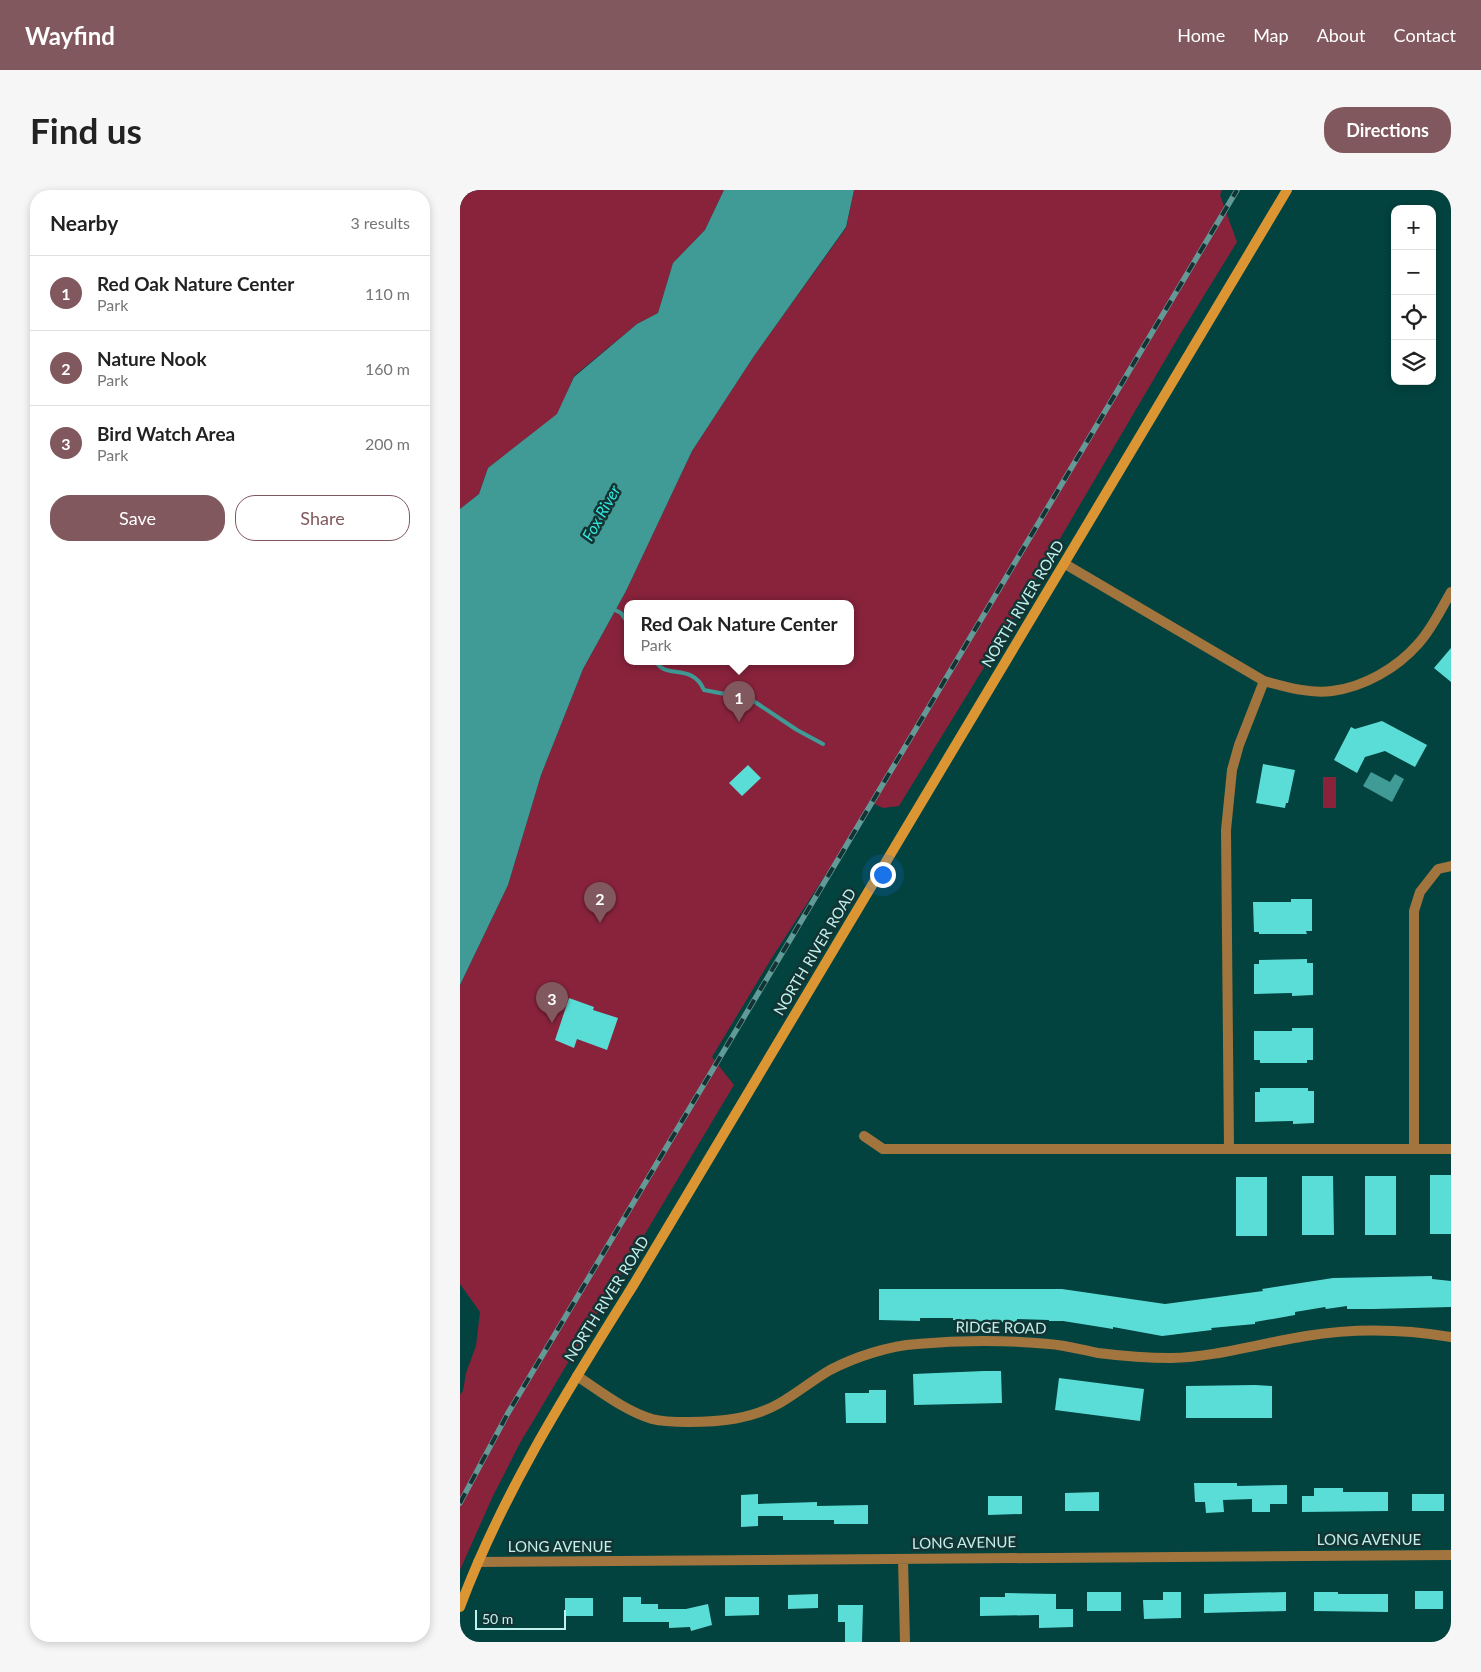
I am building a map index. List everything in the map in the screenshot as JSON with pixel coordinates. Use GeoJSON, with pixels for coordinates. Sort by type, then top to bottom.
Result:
{"type":"FeatureCollection","features":[{"type":"Feature","properties":{"kind":"main road","name":"NORTH RIVER ROAD"},"geometry":{"type":"LineString","coordinates":[[460,1607],[478,1562],[518,1479],[577,1376],[639,1276],[1287,190]]}},
{"type":"Feature","properties":{"kind":"street"},"geometry":{"type":"LineString","coordinates":[[1065,564],[1264,681],[1297,690],[1332,691],[1358,685],[1394,666],[1419,644],[1451,592]]}},
{"type":"Feature","properties":{"kind":"street"},"geometry":{"type":"LineString","coordinates":[[1229,1149],[1226,830],[1232,770],[1239,745],[1264,681]]}},
{"type":"Feature","properties":{"kind":"street"},"geometry":{"type":"LineString","coordinates":[[1414,1149],[1414,911],[1420,892],[1438,869],[1451,866]]}},
{"type":"Feature","properties":{"kind":"street"},"geometry":{"type":"LineString","coordinates":[[864,1136],[883,1149],[1451,1148]]}},
{"type":"Feature","properties":{"kind":"street","name":"RIDGE ROAD"},"geometry":{"type":"LineString","coordinates":[[577,1376],[634,1411],[652,1419],[672,1422],[709,1422],[746,1418],[781,1402],[830,1370],[886,1349],[915,1344],[1041,1343],[1099,1353],[1148,1358],[1173,1358],[1198,1356],[1306,1336],[1340,1332],[1374,1330],[1451,1336]]}},
{"type":"Feature","properties":{"kind":"street","name":"LONG AVENUE"},"geometry":{"type":"LineString","coordinates":[[478,1562],[1451,1555]]}},
{"type":"Feature","properties":{"kind":"street"},"geometry":{"type":"LineString","coordinates":[[903,1559],[904,1642]]}},
{"type":"Feature","properties":{"kind":"shaded area"},"geometry":{"type":"Polygon","coordinates":[[[460,190],[724,190],[705,230],[673,263],[658,313],[637,324],[574,376],[558,414],[488,468],[479,494],[460,509],[460,190]]]}},
{"type":"Feature","properties":{"kind":"shaded area"},"geometry":{"type":"Polygon","coordinates":[[[854,190],[1222,190],[1220,195],[1237,242],[1181,333],[991,656],[899,806],[883,808],[872,803],[773,956],[712,1057],[734,1085],[520,1443],[493,1496],[460,1570],[460,1394],[463,1391],[466,1373],[476,1346],[480,1312],[460,1284],[460,985],[508,885],[541,775],[583,669],[626,591],[692,451],[754,356],[846,228],[854,190]]]}},
{"type":"Feature","properties":{"kind":"shaded area"},"geometry":{"type":"Polygon","coordinates":[[[1323,777],[1336,777],[1336,808],[1323,808],[1323,777]]]}},
{"type":"Feature","properties":{"kind":"water","name":"Fox River"},"geometry":{"type":"Polygon","coordinates":[[[724,190],[854,190],[846,227],[754,356],[692,451],[626,591],[583,669],[541,775],[508,885],[460,985],[460,509],[479,494],[488,468],[557,414],[574,377],[637,324],[658,313],[673,263],[705,230],[724,190]]]}},
{"type":"Feature","properties":{"kind":"water"},"geometry":{"type":"Polygon","coordinates":[[[1371,772],[1390,782],[1395,774],[1404,779],[1392,802],[1363,786],[1371,772]]]}},
{"type":"Feature","properties":{"kind":"building"},"geometry":{"type":"Polygon","coordinates":[[[1451,648],[1451,682],[1434,668],[1451,648]]]}},
{"type":"Feature","properties":{"kind":"building"},"geometry":{"type":"Polygon","coordinates":[[[1382,721],[1427,745],[1415,767],[1385,751],[1365,757],[1357,773],[1334,760],[1351,727],[1355,729],[1382,721]]]}},
{"type":"Feature","properties":{"kind":"building"},"geometry":{"type":"Polygon","coordinates":[[[1263,764],[1295,770],[1288,803],[1286,803],[1285,808],[1256,803],[1263,764]]]}},
{"type":"Feature","properties":{"kind":"building"},"geometry":{"type":"Polygon","coordinates":[[[748,765],[761,778],[742,796],[729,783],[748,765]]]}},
{"type":"Feature","properties":{"kind":"building"},"geometry":{"type":"Polygon","coordinates":[[[1291,899],[1312,899],[1312,931],[1306,931],[1307,934],[1259,934],[1259,932],[1254,932],[1253,902],[1291,902],[1291,899]]]}},
{"type":"Feature","properties":{"kind":"building"},"geometry":{"type":"Polygon","coordinates":[[[1307,959],[1307,963],[1313,963],[1313,995],[1292,996],[1292,993],[1254,994],[1254,964],[1259,964],[1259,960],[1307,959]]]}},
{"type":"Feature","properties":{"kind":"building"},"geometry":{"type":"Polygon","coordinates":[[[569,998],[594,1007],[593,1010],[618,1018],[607,1050],[577,1039],[574,1048],[555,1040],[569,998]]]}},
{"type":"Feature","properties":{"kind":"building"},"geometry":{"type":"Polygon","coordinates":[[[1292,1028],[1313,1028],[1313,1060],[1307,1060],[1307,1063],[1260,1063],[1260,1060],[1254,1060],[1254,1031],[1292,1031],[1292,1028]]]}},
{"type":"Feature","properties":{"kind":"building"},"geometry":{"type":"Polygon","coordinates":[[[1260,1088],[1308,1088],[1308,1091],[1314,1091],[1314,1123],[1293,1124],[1293,1121],[1255,1122],[1255,1092],[1260,1092],[1260,1088]]]}},
{"type":"Feature","properties":{"kind":"building"},"geometry":{"type":"Polygon","coordinates":[[[1430,1175],[1451,1175],[1451,1234],[1430,1234],[1430,1175]]]}},
{"type":"Feature","properties":{"kind":"building"},"geometry":{"type":"Polygon","coordinates":[[[1302,1176],[1333,1176],[1334,1235],[1302,1235],[1302,1176]]]}},
{"type":"Feature","properties":{"kind":"building"},"geometry":{"type":"Polygon","coordinates":[[[1365,1176],[1396,1176],[1396,1235],[1365,1235],[1365,1176]]]}},
{"type":"Feature","properties":{"kind":"building"},"geometry":{"type":"Polygon","coordinates":[[[1236,1177],[1267,1177],[1267,1236],[1236,1236],[1236,1177]]]}},
{"type":"Feature","properties":{"kind":"building"},"geometry":{"type":"Polygon","coordinates":[[[1432,1276],[1432,1279],[1451,1281],[1451,1307],[1347,1309],[1347,1306],[1326,1309],[1325,1307],[1295,1312],[1295,1315],[1255,1322],[1255,1324],[1211,1328],[1212,1330],[1162,1336],[1113,1327],[1113,1329],[1049,1320],[1017,1319],[1017,1322],[993,1322],[953,1320],[953,1318],[920,1318],[920,1321],[879,1320],[879,1289],[1062,1289],[1165,1304],[1263,1291],[1262,1289],[1333,1278],[1432,1276]]]}},
{"type":"Feature","properties":{"kind":"building"},"geometry":{"type":"Polygon","coordinates":[[[1001,1371],[1002,1403],[914,1405],[913,1374],[1001,1371]]]}},
{"type":"Feature","properties":{"kind":"building"},"geometry":{"type":"Polygon","coordinates":[[[1059,1378],[1144,1389],[1140,1421],[1055,1410],[1059,1378]]]}},
{"type":"Feature","properties":{"kind":"building"},"geometry":{"type":"Polygon","coordinates":[[[1186,1386],[1272,1386],[1272,1418],[1186,1418],[1186,1386]]]}},
{"type":"Feature","properties":{"kind":"building"},"geometry":{"type":"Polygon","coordinates":[[[869,1390],[886,1390],[886,1423],[846,1423],[845,1393],[869,1393],[869,1390]]]}},
{"type":"Feature","properties":{"kind":"building"},"geometry":{"type":"Polygon","coordinates":[[[1194,1483],[1237,1483],[1237,1486],[1287,1485],[1287,1504],[1270,1504],[1270,1512],[1252,1512],[1252,1499],[1223,1500],[1224,1512],[1206,1513],[1205,1502],[1195,1502],[1194,1483]]]}},
{"type":"Feature","properties":{"kind":"building"},"geometry":{"type":"Polygon","coordinates":[[[1314,1488],[1343,1488],[1343,1492],[1388,1492],[1388,1511],[1302,1512],[1302,1496],[1314,1496],[1314,1488]]]}},
{"type":"Feature","properties":{"kind":"building"},"geometry":{"type":"Polygon","coordinates":[[[1099,1492],[1099,1511],[1065,1511],[1065,1493],[1099,1492]]]}},
{"type":"Feature","properties":{"kind":"building"},"geometry":{"type":"Polygon","coordinates":[[[758,1494],[758,1504],[817,1502],[817,1506],[868,1505],[868,1524],[834,1524],[834,1520],[783,1520],[783,1516],[758,1516],[758,1526],[741,1527],[741,1495],[758,1494]]]}},
{"type":"Feature","properties":{"kind":"building"},"geometry":{"type":"Polygon","coordinates":[[[1412,1494],[1444,1494],[1444,1511],[1412,1511],[1412,1494]]]}},
{"type":"Feature","properties":{"kind":"building"},"geometry":{"type":"Polygon","coordinates":[[[988,1496],[1022,1496],[1022,1514],[988,1515],[988,1496]]]}},
{"type":"Feature","properties":{"kind":"building"},"geometry":{"type":"Polygon","coordinates":[[[1415,1591],[1443,1591],[1443,1609],[1415,1609],[1415,1591]]]}},
{"type":"Feature","properties":{"kind":"building"},"geometry":{"type":"Polygon","coordinates":[[[1087,1592],[1121,1592],[1121,1611],[1087,1611],[1087,1592]]]}},
{"type":"Feature","properties":{"kind":"building"},"geometry":{"type":"Polygon","coordinates":[[[1163,1592],[1181,1592],[1181,1618],[1144,1619],[1143,1600],[1163,1600],[1163,1592]]]}},
{"type":"Feature","properties":{"kind":"building"},"geometry":{"type":"Polygon","coordinates":[[[1286,1592],[1286,1611],[1204,1613],[1204,1594],[1286,1592]]]}},
{"type":"Feature","properties":{"kind":"building"},"geometry":{"type":"Polygon","coordinates":[[[1314,1592],[1388,1594],[1388,1612],[1314,1611],[1314,1592]]]}},
{"type":"Feature","properties":{"kind":"building"},"geometry":{"type":"Polygon","coordinates":[[[1005,1593],[1056,1594],[1056,1609],[1073,1609],[1073,1627],[1039,1628],[1039,1615],[980,1616],[980,1597],[1005,1597],[1005,1593]]]}},
{"type":"Feature","properties":{"kind":"building"},"geometry":{"type":"Polygon","coordinates":[[[818,1594],[818,1608],[788,1609],[788,1595],[818,1594]]]}},
{"type":"Feature","properties":{"kind":"building"},"geometry":{"type":"Polygon","coordinates":[[[623,1597],[641,1597],[641,1604],[658,1604],[658,1609],[686,1609],[708,1604],[712,1625],[691,1631],[690,1627],[669,1628],[669,1622],[623,1622],[623,1597]]]}},
{"type":"Feature","properties":{"kind":"building"},"geometry":{"type":"Polygon","coordinates":[[[725,1597],[759,1597],[759,1615],[725,1616],[725,1597]]]}},
{"type":"Feature","properties":{"kind":"building"},"geometry":{"type":"Polygon","coordinates":[[[565,1598],[593,1598],[593,1616],[565,1616],[565,1598]]]}},
{"type":"Feature","properties":{"kind":"building"},"geometry":{"type":"Polygon","coordinates":[[[838,1605],[863,1605],[862,1642],[845,1642],[845,1622],[838,1622],[838,1605]]]}},
{"type":"Feature","properties":{"kind":"waterway"},"geometry":{"type":"LineString","coordinates":[[615,610],[624,617]]}},
{"type":"Feature","properties":{"kind":"waterway"},"geometry":{"type":"LineString","coordinates":[[659,665],[665,670],[693,676],[699,681],[704,690],[730,695],[734,694],[752,700],[797,730],[823,744]]}},
{"type":"Feature","properties":{"kind":"railway"},"geometry":{"type":"LineString","coordinates":[[460,1503],[508,1413],[1237,190]]}},
{"type":"Feature","properties":{"kind":"place","name":"Red Oak Nature Center"},"geometry":{"type":"Point","coordinates":[739,722]}},
{"type":"Feature","properties":{"kind":"place","name":"Nature Nook"},"geometry":{"type":"Point","coordinates":[600,923]}},
{"type":"Feature","properties":{"kind":"place","name":"Bird Watch Area"},"geometry":{"type":"Point","coordinates":[552,1023]}}]}
